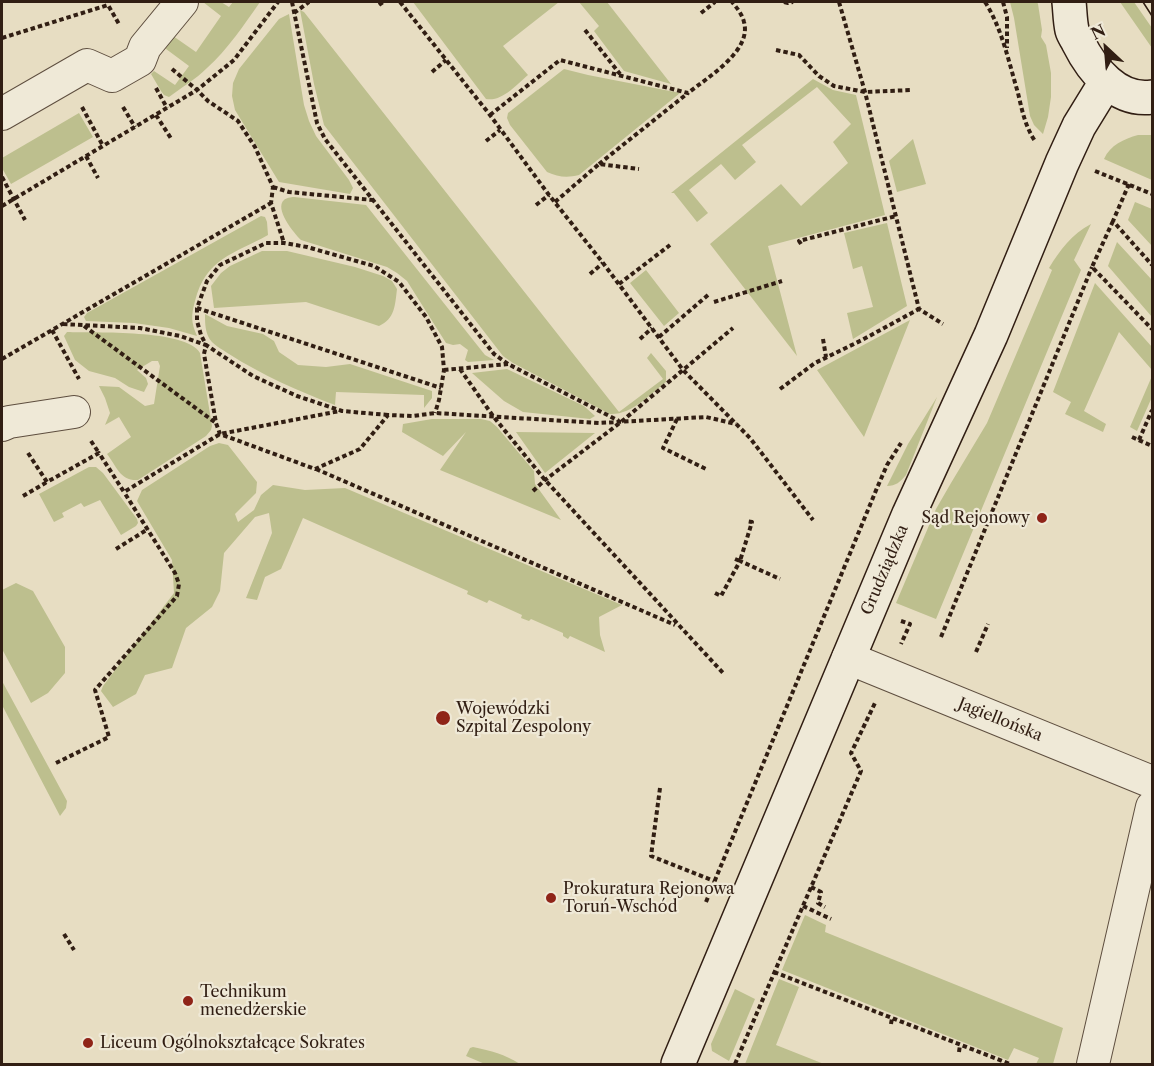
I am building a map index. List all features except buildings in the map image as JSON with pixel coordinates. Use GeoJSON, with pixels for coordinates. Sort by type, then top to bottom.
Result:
{"type":"FeatureCollection","features":[{"type":"Feature","properties":{"kind":"street"},"geometry":{"type":"LineString","coordinates":[[2,114],[87,65],[112,76],[140,60],[145,47],[182,2]]}},
{"type":"Feature","properties":{"kind":"street"},"geometry":{"type":"LineString","coordinates":[[1069,2],[1072,31],[1086,58],[1106,82],[1119,91],[1152,98]]}},
{"type":"Feature","properties":{"kind":"street","name":"Grudziądzka"},"geometry":{"type":"LineString","coordinates":[[678,1065],[909,514],[991,334],[1062,163],[1079,126],[1106,82]]}},
{"type":"Feature","properties":{"kind":"street"},"geometry":{"type":"LineString","coordinates":[[12,437],[9,422],[74,412]]}},
{"type":"Feature","properties":{"kind":"street","name":"Jagiellońska"},"geometry":{"type":"LineString","coordinates":[[848,658],[1152,782]]}},
{"type":"Feature","properties":{"kind":"street"},"geometry":{"type":"LineString","coordinates":[[1093,1065],[1152,807]]}},
{"type":"Feature","properties":{"kind":"path"},"geometry":{"type":"LineString","coordinates":[[2,206],[197,90],[234,60],[278,2]]}},
{"type":"Feature","properties":{"kind":"path"},"geometry":{"type":"LineString","coordinates":[[292,2],[317,123],[325,140],[494,354],[508,364],[621,422]]}},
{"type":"Feature","properties":{"kind":"path"},"geometry":{"type":"LineString","coordinates":[[294,13],[309,2]]}},
{"type":"Feature","properties":{"kind":"path"},"geometry":{"type":"LineString","coordinates":[[400,2],[490,115],[683,370],[750,438],[813,520]]}},
{"type":"Feature","properties":{"kind":"path"},"geometry":{"type":"LineString","coordinates":[[701,13],[715,2]]}},
{"type":"Feature","properties":{"kind":"path"},"geometry":{"type":"LineString","coordinates":[[555,202],[733,57],[741,47],[745,36],[745,23],[732,2]]}},
{"type":"Feature","properties":{"kind":"path"},"geometry":{"type":"LineString","coordinates":[[784,2],[793,2]]}},
{"type":"Feature","properties":{"kind":"path"},"geometry":{"type":"LineString","coordinates":[[839,2],[919,309],[943,324]]}},
{"type":"Feature","properties":{"kind":"path"},"geometry":{"type":"LineString","coordinates":[[985,2],[990,9],[1006,52],[1007,17],[1003,2]]}},
{"type":"Feature","properties":{"kind":"path"},"geometry":{"type":"LineString","coordinates":[[585,30],[621,76]]}},
{"type":"Feature","properties":{"kind":"path"},"geometry":{"type":"LineString","coordinates":[[145,47],[208,101],[238,121],[255,147],[273,187],[271,203],[284,243]]}},
{"type":"Feature","properties":{"kind":"path"},"geometry":{"type":"LineString","coordinates":[[776,50],[799,55],[819,76],[834,86],[864,92],[911,90]]}},
{"type":"Feature","properties":{"kind":"path"},"geometry":{"type":"LineString","coordinates":[[432,72],[446,60]]}},
{"type":"Feature","properties":{"kind":"path"},"geometry":{"type":"LineString","coordinates":[[490,115],[560,60],[688,93]]}},
{"type":"Feature","properties":{"kind":"path"},"geometry":{"type":"LineString","coordinates":[[66,78],[103,146]]}},
{"type":"Feature","properties":{"kind":"path"},"geometry":{"type":"LineString","coordinates":[[156,115],[172,140]]}},
{"type":"Feature","properties":{"kind":"path"},"geometry":{"type":"LineString","coordinates":[[486,141],[500,130]]}},
{"type":"Feature","properties":{"kind":"path"},"geometry":{"type":"LineString","coordinates":[[86,156],[98,178]]}},
{"type":"Feature","properties":{"kind":"path"},"geometry":{"type":"LineString","coordinates":[[599,164],[639,170]]}},
{"type":"Feature","properties":{"kind":"path"},"geometry":{"type":"LineString","coordinates":[[2,177],[25,220]]}},
{"type":"Feature","properties":{"kind":"path"},"geometry":{"type":"LineString","coordinates":[[941,637],[1092,267],[1129,184]]}},
{"type":"Feature","properties":{"kind":"path"},"geometry":{"type":"LineString","coordinates":[[273,187],[289,192],[373,201]]}},
{"type":"Feature","properties":{"kind":"path"},"geometry":{"type":"LineString","coordinates":[[536,205],[549,195]]}},
{"type":"Feature","properties":{"kind":"path"},"geometry":{"type":"LineString","coordinates":[[2,359],[271,203]]}},
{"type":"Feature","properties":{"kind":"path"},"geometry":{"type":"LineString","coordinates":[[801,244],[799,241],[896,216]]}},
{"type":"Feature","properties":{"kind":"path"},"geometry":{"type":"LineString","coordinates":[[1113,221],[1152,265]]}},
{"type":"Feature","properties":{"kind":"path"},"geometry":{"type":"LineString","coordinates":[[435,413],[444,370],[442,347],[426,317],[399,282],[374,266],[307,247],[266,243],[220,265],[207,281],[197,308],[197,321],[206,345],[204,354],[220,434],[315,469],[678,626]]}},
{"type":"Feature","properties":{"kind":"path"},"geometry":{"type":"LineString","coordinates":[[619,284],[670,245]]}},
{"type":"Feature","properties":{"kind":"path"},"geometry":{"type":"LineString","coordinates":[[590,274],[603,263]]}},
{"type":"Feature","properties":{"kind":"path"},"geometry":{"type":"LineString","coordinates":[[1092,267],[1152,329]]}},
{"type":"Feature","properties":{"kind":"path"},"geometry":{"type":"LineString","coordinates":[[714,302],[782,281]]}},
{"type":"Feature","properties":{"kind":"path"},"geometry":{"type":"LineString","coordinates":[[659,338],[708,295]]}},
{"type":"Feature","properties":{"kind":"path"},"geometry":{"type":"LineString","coordinates":[[197,308],[441,388]]}},
{"type":"Feature","properties":{"kind":"path"},"geometry":{"type":"LineString","coordinates":[[780,389],[815,363],[919,309]]}},
{"type":"Feature","properties":{"kind":"path"},"geometry":{"type":"LineString","coordinates":[[63,324],[140,328],[180,336],[206,345],[253,376],[297,396],[342,411],[388,416],[435,413],[599,423],[706,417],[736,424]]}},
{"type":"Feature","properties":{"kind":"path"},"geometry":{"type":"LineString","coordinates":[[82,325],[216,423]]}},
{"type":"Feature","properties":{"kind":"path"},"geometry":{"type":"LineString","coordinates":[[640,339],[652,328]]}},
{"type":"Feature","properties":{"kind":"path"},"geometry":{"type":"LineString","coordinates":[[533,491],[621,422],[733,328]]}},
{"type":"Feature","properties":{"kind":"path"},"geometry":{"type":"LineString","coordinates":[[823,339],[826,357]]}},
{"type":"Feature","properties":{"kind":"path"},"geometry":{"type":"LineString","coordinates":[[444,370],[508,364]]}},
{"type":"Feature","properties":{"kind":"path"},"geometry":{"type":"LineString","coordinates":[[460,369],[493,416],[545,480],[724,674]]}},
{"type":"Feature","properties":{"kind":"path"},"geometry":{"type":"LineString","coordinates":[[1139,440],[1152,410]]}},
{"type":"Feature","properties":{"kind":"path"},"geometry":{"type":"LineString","coordinates":[[124,492],[220,434],[342,411]]}},
{"type":"Feature","properties":{"kind":"path"},"geometry":{"type":"LineString","coordinates":[[315,469],[360,449],[388,416]]}},
{"type":"Feature","properties":{"kind":"path"},"geometry":{"type":"LineString","coordinates":[[677,419],[663,448],[706,469]]}},
{"type":"Feature","properties":{"kind":"path"},"geometry":{"type":"LineString","coordinates":[[12,437],[27,452],[47,482]]}},
{"type":"Feature","properties":{"kind":"path"},"geometry":{"type":"LineString","coordinates":[[1132,437],[1152,446]]}},
{"type":"Feature","properties":{"kind":"path"},"geometry":{"type":"LineString","coordinates":[[23,496],[99,453],[176,573],[179,584],[177,596],[95,690],[109,737],[56,763]]}},
{"type":"Feature","properties":{"kind":"path"},"geometry":{"type":"LineString","coordinates":[[730,841],[877,488]]}},
{"type":"Feature","properties":{"kind":"path"},"geometry":{"type":"LineString","coordinates":[[715,593],[721,596],[731,578],[752,522],[746,521]]}},
{"type":"Feature","properties":{"kind":"path"},"geometry":{"type":"LineString","coordinates":[[116,549],[148,529]]}},
{"type":"Feature","properties":{"kind":"path"},"geometry":{"type":"LineString","coordinates":[[740,534],[747,538]]}},
{"type":"Feature","properties":{"kind":"path"},"geometry":{"type":"LineString","coordinates":[[737,560],[780,579]]}},
{"type":"Feature","properties":{"kind":"path"},"geometry":{"type":"LineString","coordinates":[[723,573],[731,578]]}},
{"type":"Feature","properties":{"kind":"path"},"geometry":{"type":"LineString","coordinates":[[735,1065],[861,771],[851,753],[910,624],[868,610]]}},
{"type":"Feature","properties":{"kind":"path"},"geometry":{"type":"LineString","coordinates":[[976,651],[988,624]]}},
{"type":"Feature","properties":{"kind":"path"},"geometry":{"type":"LineString","coordinates":[[660,788],[651,856],[714,881]]}},
{"type":"Feature","properties":{"kind":"path"},"geometry":{"type":"LineString","coordinates":[[811,887],[822,892],[818,903],[825,907]]}},
{"type":"Feature","properties":{"kind":"path"},"geometry":{"type":"LineString","coordinates":[[803,906],[831,919]]}},
{"type":"Feature","properties":{"kind":"path"},"geometry":{"type":"LineString","coordinates":[[64,934],[74,950]]}},
{"type":"Feature","properties":{"kind":"path"},"geometry":{"type":"LineString","coordinates":[[774,972],[960,1045],[995,1062],[1010,1065]]}},
{"type":"Feature","properties":{"kind":"path"},"geometry":{"type":"LineString","coordinates":[[891,1024],[892,1018]]}},
{"type":"Feature","properties":{"kind":"path"},"geometry":{"type":"LineString","coordinates":[[959,1052],[960,1045]]}},
{"type":"Feature","properties":{"kind":"green space"},"geometry":{"type":"Polygon","coordinates":[[[203,2],[221,2],[229,7],[233,2],[260,2],[215,61],[169,97],[164,95],[151,74],[154,71],[175,85],[189,66],[162,46],[173,36],[196,52],[221,16],[203,2]]]}},
{"type":"Feature","properties":{"kind":"green space"},"geometry":{"type":"Polygon","coordinates":[[[413,2],[559,2],[503,46],[528,75],[498,98],[486,99],[413,2]]]}},
{"type":"Feature","properties":{"kind":"green space"},"geometry":{"type":"Polygon","coordinates":[[[579,2],[607,2],[671,84],[624,71],[594,31],[599,26],[579,2]]]}},
{"type":"Feature","properties":{"kind":"green space"},"geometry":{"type":"Polygon","coordinates":[[[1010,2],[1037,2],[1038,4],[1041,37],[1046,45],[1051,73],[1051,97],[1043,134],[1034,125],[1030,116],[1010,2]]]}},
{"type":"Feature","properties":{"kind":"green space"},"geometry":{"type":"Polygon","coordinates":[[[1120,2],[1134,2],[1152,28],[1152,48],[1120,2]]]}},
{"type":"Feature","properties":{"kind":"green space"},"geometry":{"type":"Polygon","coordinates":[[[300,10],[304,12],[619,412],[663,379],[647,358],[651,353],[666,371],[666,382],[647,398],[626,411],[610,414],[503,356],[324,125],[300,10]]]}},
{"type":"Feature","properties":{"kind":"green space"},"geometry":{"type":"Polygon","coordinates":[[[289,14],[304,105],[309,121],[316,136],[349,180],[353,188],[350,194],[279,182],[235,110],[232,96],[233,83],[239,69],[279,19],[289,14]]]}},
{"type":"Feature","properties":{"kind":"green space"},"geometry":{"type":"Polygon","coordinates":[[[564,69],[680,93],[579,175],[559,176],[547,172],[507,118],[508,113],[564,69]]]}},
{"type":"Feature","properties":{"kind":"green space"},"geometry":{"type":"Polygon","coordinates":[[[813,79],[833,90],[856,95],[885,215],[768,246],[797,356],[710,244],[781,184],[801,206],[848,163],[833,142],[851,124],[817,87],[742,145],[756,162],[735,180],[721,164],[689,190],[708,213],[697,222],[674,193],[671,193],[813,79]]]}},
{"type":"Feature","properties":{"kind":"green space"},"geometry":{"type":"Polygon","coordinates":[[[79,113],[93,137],[11,184],[2,168],[2,158],[79,113]]]}},
{"type":"Feature","properties":{"kind":"green space"},"geometry":{"type":"Polygon","coordinates":[[[1138,135],[1152,135],[1152,180],[1104,159],[1118,143],[1138,135]]]}},
{"type":"Feature","properties":{"kind":"green space"},"geometry":{"type":"Polygon","coordinates":[[[913,139],[926,184],[897,192],[889,161],[913,139]]]}},
{"type":"Feature","properties":{"kind":"green space"},"geometry":{"type":"Polygon","coordinates":[[[294,197],[366,205],[485,355],[494,360],[468,362],[465,360],[468,350],[460,344],[446,343],[407,281],[397,273],[387,267],[301,240],[286,221],[281,209],[284,200],[294,197]]]}},
{"type":"Feature","properties":{"kind":"green space"},"geometry":{"type":"Polygon","coordinates":[[[1135,202],[1152,209],[1152,246],[1128,220],[1135,202]]]}},
{"type":"Feature","properties":{"kind":"green space"},"geometry":{"type":"Polygon","coordinates":[[[261,216],[265,217],[267,222],[268,235],[223,259],[206,275],[192,315],[197,336],[169,328],[134,323],[86,321],[84,317],[87,313],[261,216]]]}},
{"type":"Feature","properties":{"kind":"green space"},"geometry":{"type":"Polygon","coordinates":[[[887,223],[907,306],[853,339],[847,313],[873,307],[862,266],[853,269],[844,233],[887,223]]]}},
{"type":"Feature","properties":{"kind":"green space"},"geometry":{"type":"Polygon","coordinates":[[[1091,224],[1074,260],[1081,270],[936,619],[896,603],[936,509],[987,423],[1052,270],[1049,268],[1067,243],[1091,224]]]}},
{"type":"Feature","properties":{"kind":"green space"},"geometry":{"type":"Polygon","coordinates":[[[1117,242],[1152,280],[1152,317],[1108,266],[1117,242]]]}},
{"type":"Feature","properties":{"kind":"green space"},"geometry":{"type":"Polygon","coordinates":[[[262,251],[287,251],[383,276],[392,281],[397,289],[395,306],[391,315],[379,326],[306,302],[214,308],[211,286],[221,273],[230,266],[262,251]]]}},
{"type":"Feature","properties":{"kind":"green space"},"geometry":{"type":"Polygon","coordinates":[[[646,270],[679,313],[664,326],[630,283],[646,270]]]}},
{"type":"Feature","properties":{"kind":"green space"},"geometry":{"type":"Polygon","coordinates":[[[1095,283],[1152,347],[1152,370],[1119,332],[1084,411],[1106,424],[1103,432],[1065,414],[1071,402],[1053,392],[1095,283]]]}},
{"type":"Feature","properties":{"kind":"green space"},"geometry":{"type":"Polygon","coordinates":[[[205,314],[227,326],[263,334],[274,341],[279,352],[298,365],[326,367],[350,364],[432,391],[432,398],[424,408],[424,395],[336,392],[335,405],[267,376],[217,346],[208,336],[205,314]]]}},
{"type":"Feature","properties":{"kind":"green space"},"geometry":{"type":"Polygon","coordinates":[[[910,320],[864,437],[817,370],[910,320]]]}},
{"type":"Feature","properties":{"kind":"green space"},"geometry":{"type":"Polygon","coordinates":[[[67,332],[159,336],[192,345],[200,353],[211,430],[206,436],[138,480],[123,476],[107,454],[131,437],[119,417],[105,425],[110,413],[99,386],[119,387],[145,406],[154,404],[160,366],[158,361],[152,361],[137,370],[146,378],[148,384],[144,392],[129,387],[115,378],[89,371],[75,360],[64,336],[67,332]]]}},
{"type":"Feature","properties":{"kind":"green space"},"geometry":{"type":"Polygon","coordinates":[[[507,369],[584,406],[595,416],[590,419],[523,412],[504,401],[472,373],[507,369]]]}},
{"type":"Feature","properties":{"kind":"green space"},"geometry":{"type":"Polygon","coordinates":[[[1152,376],[1152,397],[1137,431],[1130,427],[1152,376]]]}},
{"type":"Feature","properties":{"kind":"green space"},"geometry":{"type":"Polygon","coordinates":[[[937,397],[906,475],[898,483],[887,486],[908,444],[937,397]]]}},
{"type":"Feature","properties":{"kind":"green space"},"geometry":{"type":"Polygon","coordinates":[[[432,419],[490,421],[534,471],[535,484],[561,520],[440,470],[466,432],[443,456],[402,432],[403,424],[432,419]]]}},
{"type":"Feature","properties":{"kind":"green space"},"geometry":{"type":"Polygon","coordinates":[[[516,432],[595,433],[545,473],[516,432]]]}},
{"type":"Feature","properties":{"kind":"green space"},"geometry":{"type":"Polygon","coordinates":[[[219,443],[228,445],[257,482],[256,493],[235,514],[238,522],[254,510],[261,495],[273,485],[305,490],[345,488],[622,605],[599,617],[600,635],[605,652],[570,636],[568,639],[563,636],[563,633],[531,619],[529,621],[521,618],[522,615],[489,600],[487,603],[467,594],[468,591],[303,518],[281,569],[265,577],[257,600],[246,598],[272,533],[269,513],[255,517],[224,553],[220,591],[212,607],[186,628],[172,668],[145,675],[136,694],[113,707],[101,691],[103,686],[174,593],[172,560],[137,501],[142,490],[210,446],[219,443]]]}},
{"type":"Feature","properties":{"kind":"green space"},"geometry":{"type":"Polygon","coordinates":[[[89,467],[96,467],[103,473],[137,519],[136,526],[121,535],[100,500],[84,507],[81,503],[62,513],[64,517],[54,522],[39,494],[89,467]]]}},
{"type":"Feature","properties":{"kind":"green space"},"geometry":{"type":"Polygon","coordinates":[[[16,583],[33,591],[65,647],[65,673],[48,693],[31,703],[2,649],[2,590],[16,583]]]}},
{"type":"Feature","properties":{"kind":"green space"},"geometry":{"type":"Polygon","coordinates":[[[2,681],[67,801],[66,808],[60,816],[2,705],[2,681]]]}},
{"type":"Feature","properties":{"kind":"green space"},"geometry":{"type":"Polygon","coordinates":[[[805,915],[826,925],[825,932],[1063,1028],[1053,1064],[1036,1064],[1039,1058],[1014,1048],[1008,1060],[782,970],[805,915]]]}},
{"type":"Feature","properties":{"kind":"green space"},"geometry":{"type":"Polygon","coordinates":[[[779,979],[799,987],[776,1045],[824,1064],[745,1064],[779,979]]]}},
{"type":"Feature","properties":{"kind":"green space"},"geometry":{"type":"Polygon","coordinates":[[[735,989],[755,999],[729,1061],[712,1051],[711,1044],[735,989]]]}},
{"type":"Feature","properties":{"kind":"green space"},"geometry":{"type":"Polygon","coordinates":[[[473,1047],[498,1053],[520,1064],[485,1064],[466,1056],[473,1047]]]}},
{"type":"Feature","properties":{"kind":"tram line"},"geometry":{"type":"LineString","coordinates":[[1143,2],[1152,16]]}},
{"type":"Feature","properties":{"kind":"place","name":"Sąd Rejonowy"},"geometry":{"type":"Point","coordinates":[1042,518]}},
{"type":"Feature","properties":{"kind":"place","name":"Wojewódzki Szpital Zespolony"},"geometry":{"type":"Point","coordinates":[443,718]}},
{"type":"Feature","properties":{"kind":"place","name":"Prokuratura Rejonowa Toruń-Wschód"},"geometry":{"type":"Point","coordinates":[551,898]}},
{"type":"Feature","properties":{"kind":"place","name":"Technikum menedżerskie"},"geometry":{"type":"Point","coordinates":[188,1001]}},
{"type":"Feature","properties":{"kind":"place","name":"Liceum Ogólnokształcące Sokrates"},"geometry":{"type":"Point","coordinates":[88,1043]}}]}
